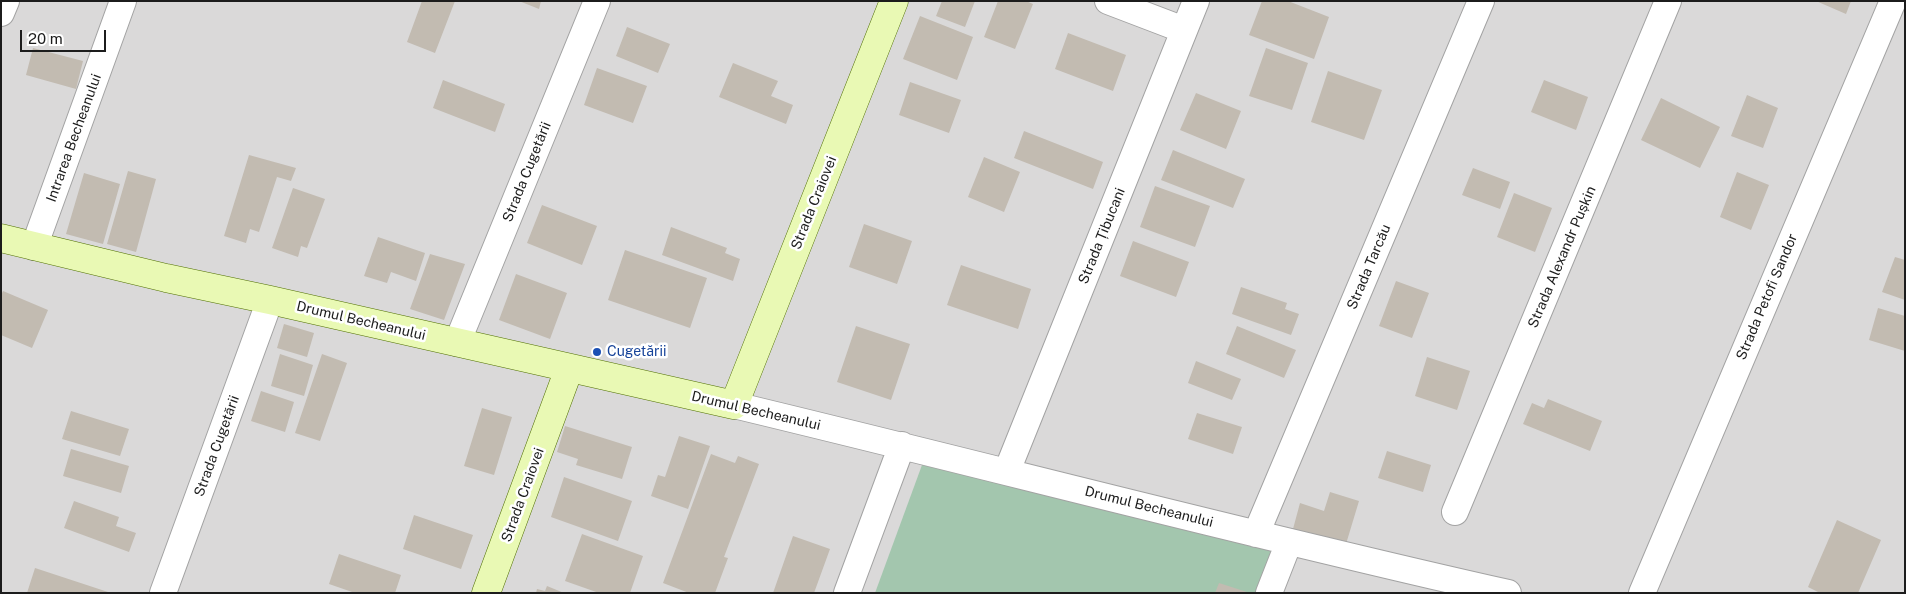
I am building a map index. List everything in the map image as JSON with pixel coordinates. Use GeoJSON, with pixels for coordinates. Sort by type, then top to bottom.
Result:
{"type":"FeatureCollection","features":[{"type":"Feature","properties":{"kind":"street"},"geometry":{"type":"LineString","coordinates":[[1,13],[6,1]]}},
{"type":"Feature","properties":{"kind":"street","name":"Intrarea Becheanului"},"geometry":{"type":"LineString","coordinates":[[34,247],[123,1]]}},
{"type":"Feature","properties":{"kind":"street","name":"Strada Cugetării"},"geometry":{"type":"LineString","coordinates":[[457,343],[596,1]]}},
{"type":"Feature","properties":{"kind":"street","name":"Strada Craiovei"},"geometry":{"type":"LineString","coordinates":[[734,406],[894,1]]}},
{"type":"Feature","properties":{"kind":"street"},"geometry":{"type":"LineString","coordinates":[[1108,1],[1184,30]]}},
{"type":"Feature","properties":{"kind":"street","name":"Strada Țibucani"},"geometry":{"type":"LineString","coordinates":[[1008,471],[1196,1]]}},
{"type":"Feature","properties":{"kind":"street","name":"Strada Tarcău"},"geometry":{"type":"LineString","coordinates":[[1256,534],[1481,1]]}},
{"type":"Feature","properties":{"kind":"street","name":"Strada Alexandr Pușkin"},"geometry":{"type":"LineString","coordinates":[[1455,512],[1668,1]]}},
{"type":"Feature","properties":{"kind":"street","name":"Strada Petofi Sandor"},"geometry":{"type":"LineString","coordinates":[[1642,593],[1893,1]]}},
{"type":"Feature","properties":{"kind":"street","name":"Drumul Becheanului"},"geometry":{"type":"LineString","coordinates":[[1,238],[166,278],[270,300],[902,445],[1256,534],[1508,593]]}},
{"type":"Feature","properties":{"kind":"street","name":"Strada Cugetării"},"geometry":{"type":"LineString","coordinates":[[163,593],[270,300]]}},
{"type":"Feature","properties":{"kind":"street","name":"Strada Craiovei"},"geometry":{"type":"LineString","coordinates":[[486,593],[570,370]]}},
{"type":"Feature","properties":{"kind":"street"},"geometry":{"type":"LineString","coordinates":[[847,593],[902,445]]}},
{"type":"Feature","properties":{"kind":"street"},"geometry":{"type":"LineString","coordinates":[[1269,593],[1289,542]]}},
{"type":"Feature","properties":{"kind":"shaded area"},"geometry":{"type":"Polygon","coordinates":[[[1,1],[1905,1],[1905,593],[1,593],[1,1]]]}},
{"type":"Feature","properties":{"kind":"green space"},"geometry":{"type":"Polygon","coordinates":[[[922,465],[1286,545],[1267,593],[875,593],[922,465]]]}},
{"type":"Feature","properties":{"kind":"building"},"geometry":{"type":"Polygon","coordinates":[[[422,1],[455,1],[435,53],[407,42],[422,1]]]}},
{"type":"Feature","properties":{"kind":"building"},"geometry":{"type":"Polygon","coordinates":[[[519,1],[541,1],[539,9],[519,1]]]}},
{"type":"Feature","properties":{"kind":"building"},"geometry":{"type":"Polygon","coordinates":[[[942,1],[975,1],[965,27],[936,16],[942,1]]]}},
{"type":"Feature","properties":{"kind":"building"},"geometry":{"type":"Polygon","coordinates":[[[998,1],[1026,1],[1033,4],[1015,49],[984,37],[998,1]]]}},
{"type":"Feature","properties":{"kind":"building"},"geometry":{"type":"Polygon","coordinates":[[[1262,1],[1288,1],[1329,17],[1314,59],[1249,35],[1262,1]]]}},
{"type":"Feature","properties":{"kind":"building"},"geometry":{"type":"Polygon","coordinates":[[[1816,1],[1851,1],[1846,14],[1816,1]]]}},
{"type":"Feature","properties":{"kind":"building"},"geometry":{"type":"Polygon","coordinates":[[[920,16],[973,37],[957,80],[903,59],[920,16]]]}},
{"type":"Feature","properties":{"kind":"building"},"geometry":{"type":"Polygon","coordinates":[[[627,27],[670,44],[658,73],[616,56],[627,27]]]}},
{"type":"Feature","properties":{"kind":"building"},"geometry":{"type":"Polygon","coordinates":[[[1068,33],[1126,55],[1113,91],[1055,69],[1068,33]]]}},
{"type":"Feature","properties":{"kind":"building"},"geometry":{"type":"Polygon","coordinates":[[[33,48],[83,61],[76,89],[26,75],[33,48]]]}},
{"type":"Feature","properties":{"kind":"building"},"geometry":{"type":"Polygon","coordinates":[[[1266,48],[1308,63],[1292,110],[1249,96],[1266,48]]]}},
{"type":"Feature","properties":{"kind":"building"},"geometry":{"type":"Polygon","coordinates":[[[733,63],[778,81],[771,96],[793,105],[786,124],[719,97],[733,63]]]}},
{"type":"Feature","properties":{"kind":"building"},"geometry":{"type":"Polygon","coordinates":[[[597,68],[647,86],[633,123],[584,105],[597,68]]]}},
{"type":"Feature","properties":{"kind":"building"},"geometry":{"type":"Polygon","coordinates":[[[1328,71],[1382,90],[1364,140],[1311,122],[1328,71]]]}},
{"type":"Feature","properties":{"kind":"building"},"geometry":{"type":"Polygon","coordinates":[[[443,80],[505,104],[495,132],[433,108],[443,80]]]}},
{"type":"Feature","properties":{"kind":"building"},"geometry":{"type":"Polygon","coordinates":[[[1544,80],[1588,97],[1576,130],[1531,112],[1544,80]]]}},
{"type":"Feature","properties":{"kind":"building"},"geometry":{"type":"Polygon","coordinates":[[[910,82],[961,100],[949,133],[899,115],[910,82]]]}},
{"type":"Feature","properties":{"kind":"building"},"geometry":{"type":"Polygon","coordinates":[[[1196,93],[1241,111],[1226,149],[1180,130],[1196,93]]]}},
{"type":"Feature","properties":{"kind":"building"},"geometry":{"type":"Polygon","coordinates":[[[1747,95],[1778,108],[1763,148],[1731,136],[1747,95]]]}},
{"type":"Feature","properties":{"kind":"building"},"geometry":{"type":"Polygon","coordinates":[[[1661,98],[1720,127],[1700,168],[1641,140],[1661,98]]]}},
{"type":"Feature","properties":{"kind":"building"},"geometry":{"type":"Polygon","coordinates":[[[1024,131],[1103,162],[1093,189],[1014,158],[1024,131]]]}},
{"type":"Feature","properties":{"kind":"building"},"geometry":{"type":"Polygon","coordinates":[[[1173,150],[1245,179],[1233,208],[1161,180],[1173,150]]]}},
{"type":"Feature","properties":{"kind":"building"},"geometry":{"type":"Polygon","coordinates":[[[249,155],[296,168],[291,181],[277,177],[259,232],[250,229],[246,243],[224,236],[249,155]]]}},
{"type":"Feature","properties":{"kind":"building"},"geometry":{"type":"Polygon","coordinates":[[[984,157],[1020,172],[1004,212],[968,197],[984,157]]]}},
{"type":"Feature","properties":{"kind":"building"},"geometry":{"type":"Polygon","coordinates":[[[1473,168],[1510,182],[1500,209],[1462,195],[1473,168]]]}},
{"type":"Feature","properties":{"kind":"building"},"geometry":{"type":"Polygon","coordinates":[[[128,171],[156,179],[136,252],[107,244],[128,171]]]}},
{"type":"Feature","properties":{"kind":"building"},"geometry":{"type":"Polygon","coordinates":[[[1737,172],[1769,185],[1751,230],[1720,217],[1737,172]]]}},
{"type":"Feature","properties":{"kind":"building"},"geometry":{"type":"Polygon","coordinates":[[[84,173],[120,184],[103,244],[66,234],[84,173]]]}},
{"type":"Feature","properties":{"kind":"building"},"geometry":{"type":"Polygon","coordinates":[[[1155,186],[1210,206],[1195,247],[1140,227],[1155,186]]]}},
{"type":"Feature","properties":{"kind":"building"},"geometry":{"type":"Polygon","coordinates":[[[293,188],[325,199],[307,248],[301,246],[298,257],[272,248],[293,188]]]}},
{"type":"Feature","properties":{"kind":"building"},"geometry":{"type":"Polygon","coordinates":[[[1514,193],[1552,208],[1535,252],[1497,237],[1514,193]]]}},
{"type":"Feature","properties":{"kind":"building"},"geometry":{"type":"Polygon","coordinates":[[[542,205],[597,226],[582,265],[527,243],[542,205]]]}},
{"type":"Feature","properties":{"kind":"building"},"geometry":{"type":"Polygon","coordinates":[[[864,224],[912,241],[897,284],[849,267],[864,224]]]}},
{"type":"Feature","properties":{"kind":"building"},"geometry":{"type":"Polygon","coordinates":[[[671,227],[727,248],[725,253],[740,259],[733,281],[662,255],[671,227]]]}},
{"type":"Feature","properties":{"kind":"building"},"geometry":{"type":"Polygon","coordinates":[[[378,237],[425,253],[416,281],[391,272],[387,283],[364,276],[378,237]]]}},
{"type":"Feature","properties":{"kind":"building"},"geometry":{"type":"Polygon","coordinates":[[[1133,241],[1189,262],[1176,297],[1120,276],[1133,241]]]}},
{"type":"Feature","properties":{"kind":"building"},"geometry":{"type":"Polygon","coordinates":[[[625,250],[707,278],[690,328],[608,300],[625,250]]]}},
{"type":"Feature","properties":{"kind":"building"},"geometry":{"type":"Polygon","coordinates":[[[430,254],[465,264],[444,320],[410,309],[430,254]]]}},
{"type":"Feature","properties":{"kind":"building"},"geometry":{"type":"Polygon","coordinates":[[[1895,257],[1905,260],[1905,300],[1882,292],[1895,257]]]}},
{"type":"Feature","properties":{"kind":"building"},"geometry":{"type":"Polygon","coordinates":[[[961,265],[1031,289],[1018,329],[947,305],[961,265]]]}},
{"type":"Feature","properties":{"kind":"building"},"geometry":{"type":"Polygon","coordinates":[[[516,274],[567,293],[550,339],[499,320],[516,274]]]}},
{"type":"Feature","properties":{"kind":"building"},"geometry":{"type":"Polygon","coordinates":[[[1396,281],[1429,293],[1412,338],[1379,326],[1396,281]]]}},
{"type":"Feature","properties":{"kind":"building"},"geometry":{"type":"Polygon","coordinates":[[[1241,287],[1287,303],[1285,309],[1299,314],[1291,335],[1232,314],[1241,287]]]}},
{"type":"Feature","properties":{"kind":"building"},"geometry":{"type":"Polygon","coordinates":[[[3,291],[48,310],[32,348],[1,335],[1,295],[3,291]]]}},
{"type":"Feature","properties":{"kind":"building"},"geometry":{"type":"Polygon","coordinates":[[[1878,308],[1905,316],[1905,351],[1869,340],[1878,308]]]}},
{"type":"Feature","properties":{"kind":"building"},"geometry":{"type":"Polygon","coordinates":[[[284,324],[314,333],[307,357],[277,348],[284,324]]]}},
{"type":"Feature","properties":{"kind":"building"},"geometry":{"type":"Polygon","coordinates":[[[856,326],[910,344],[891,400],[837,382],[856,326]]]}},
{"type":"Feature","properties":{"kind":"building"},"geometry":{"type":"Polygon","coordinates":[[[1237,326],[1296,350],[1284,378],[1226,354],[1237,326]]]}},
{"type":"Feature","properties":{"kind":"building"},"geometry":{"type":"Polygon","coordinates":[[[280,354],[313,365],[304,396],[271,386],[280,354]]]}},
{"type":"Feature","properties":{"kind":"building"},"geometry":{"type":"Polygon","coordinates":[[[322,354],[347,363],[320,441],[295,433],[322,354]]]}},
{"type":"Feature","properties":{"kind":"building"},"geometry":{"type":"Polygon","coordinates":[[[1427,357],[1470,371],[1457,410],[1415,396],[1427,357]]]}},
{"type":"Feature","properties":{"kind":"building"},"geometry":{"type":"Polygon","coordinates":[[[1196,361],[1241,379],[1232,400],[1188,383],[1196,361]]]}},
{"type":"Feature","properties":{"kind":"building"},"geometry":{"type":"Polygon","coordinates":[[[261,391],[294,402],[285,432],[251,421],[261,391]]]}},
{"type":"Feature","properties":{"kind":"building"},"geometry":{"type":"Polygon","coordinates":[[[1548,399],[1602,421],[1590,451],[1523,424],[1532,403],[1544,408],[1548,399]]]}},
{"type":"Feature","properties":{"kind":"building"},"geometry":{"type":"Polygon","coordinates":[[[482,408],[512,417],[494,475],[464,466],[482,408]]]}},
{"type":"Feature","properties":{"kind":"building"},"geometry":{"type":"Polygon","coordinates":[[[71,411],[129,429],[120,456],[62,439],[71,411]]]}},
{"type":"Feature","properties":{"kind":"building"},"geometry":{"type":"Polygon","coordinates":[[[1197,413],[1242,427],[1233,454],[1188,439],[1197,413]]]}},
{"type":"Feature","properties":{"kind":"building"},"geometry":{"type":"Polygon","coordinates":[[[565,426],[632,447],[622,479],[576,465],[578,459],[557,452],[565,426]]]}},
{"type":"Feature","properties":{"kind":"building"},"geometry":{"type":"Polygon","coordinates":[[[679,436],[710,446],[688,509],[651,496],[658,475],[665,477],[679,436]]]}},
{"type":"Feature","properties":{"kind":"building"},"geometry":{"type":"Polygon","coordinates":[[[71,449],[129,466],[121,493],[63,476],[71,449]]]}},
{"type":"Feature","properties":{"kind":"building"},"geometry":{"type":"Polygon","coordinates":[[[1387,451],[1431,465],[1423,492],[1378,478],[1387,451]]]}},
{"type":"Feature","properties":{"kind":"building"},"geometry":{"type":"Polygon","coordinates":[[[711,454],[735,463],[738,456],[759,464],[724,557],[728,558],[715,593],[689,593],[663,583],[711,454]]]}},
{"type":"Feature","properties":{"kind":"building"},"geometry":{"type":"Polygon","coordinates":[[[564,477],[632,501],[618,541],[551,517],[564,477]]]}},
{"type":"Feature","properties":{"kind":"building"},"geometry":{"type":"Polygon","coordinates":[[[1330,492],[1359,501],[1346,544],[1293,529],[1300,503],[1324,511],[1330,492]]]}},
{"type":"Feature","properties":{"kind":"building"},"geometry":{"type":"Polygon","coordinates":[[[74,501],[119,517],[116,526],[136,533],[129,552],[64,528],[74,501]]]}},
{"type":"Feature","properties":{"kind":"building"},"geometry":{"type":"Polygon","coordinates":[[[414,515],[473,535],[461,569],[403,549],[414,515]]]}},
{"type":"Feature","properties":{"kind":"building"},"geometry":{"type":"Polygon","coordinates":[[[1837,520],[1881,540],[1858,593],[1820,593],[1808,587],[1837,520]]]}},
{"type":"Feature","properties":{"kind":"building"},"geometry":{"type":"Polygon","coordinates":[[[582,534],[643,556],[630,593],[599,593],[565,581],[582,534]]]}},
{"type":"Feature","properties":{"kind":"building"},"geometry":{"type":"Polygon","coordinates":[[[793,536],[830,549],[814,593],[773,593],[793,536]]]}},
{"type":"Feature","properties":{"kind":"building"},"geometry":{"type":"Polygon","coordinates":[[[339,554],[401,575],[395,593],[355,593],[329,584],[339,554]]]}},
{"type":"Feature","properties":{"kind":"building"},"geometry":{"type":"Polygon","coordinates":[[[35,568],[108,592],[108,593],[27,593],[35,568]]]}},
{"type":"Feature","properties":{"kind":"building"},"geometry":{"type":"Polygon","coordinates":[[[1219,583],[1247,592],[1247,593],[1215,593],[1219,583]]]}},
{"type":"Feature","properties":{"kind":"building"},"geometry":{"type":"Polygon","coordinates":[[[547,586],[564,593],[536,593],[537,589],[545,591],[547,586]]]}},
{"type":"Feature","properties":{"kind":"place","name":"Cugetării"},"geometry":{"type":"Point","coordinates":[597,352]}}]}
